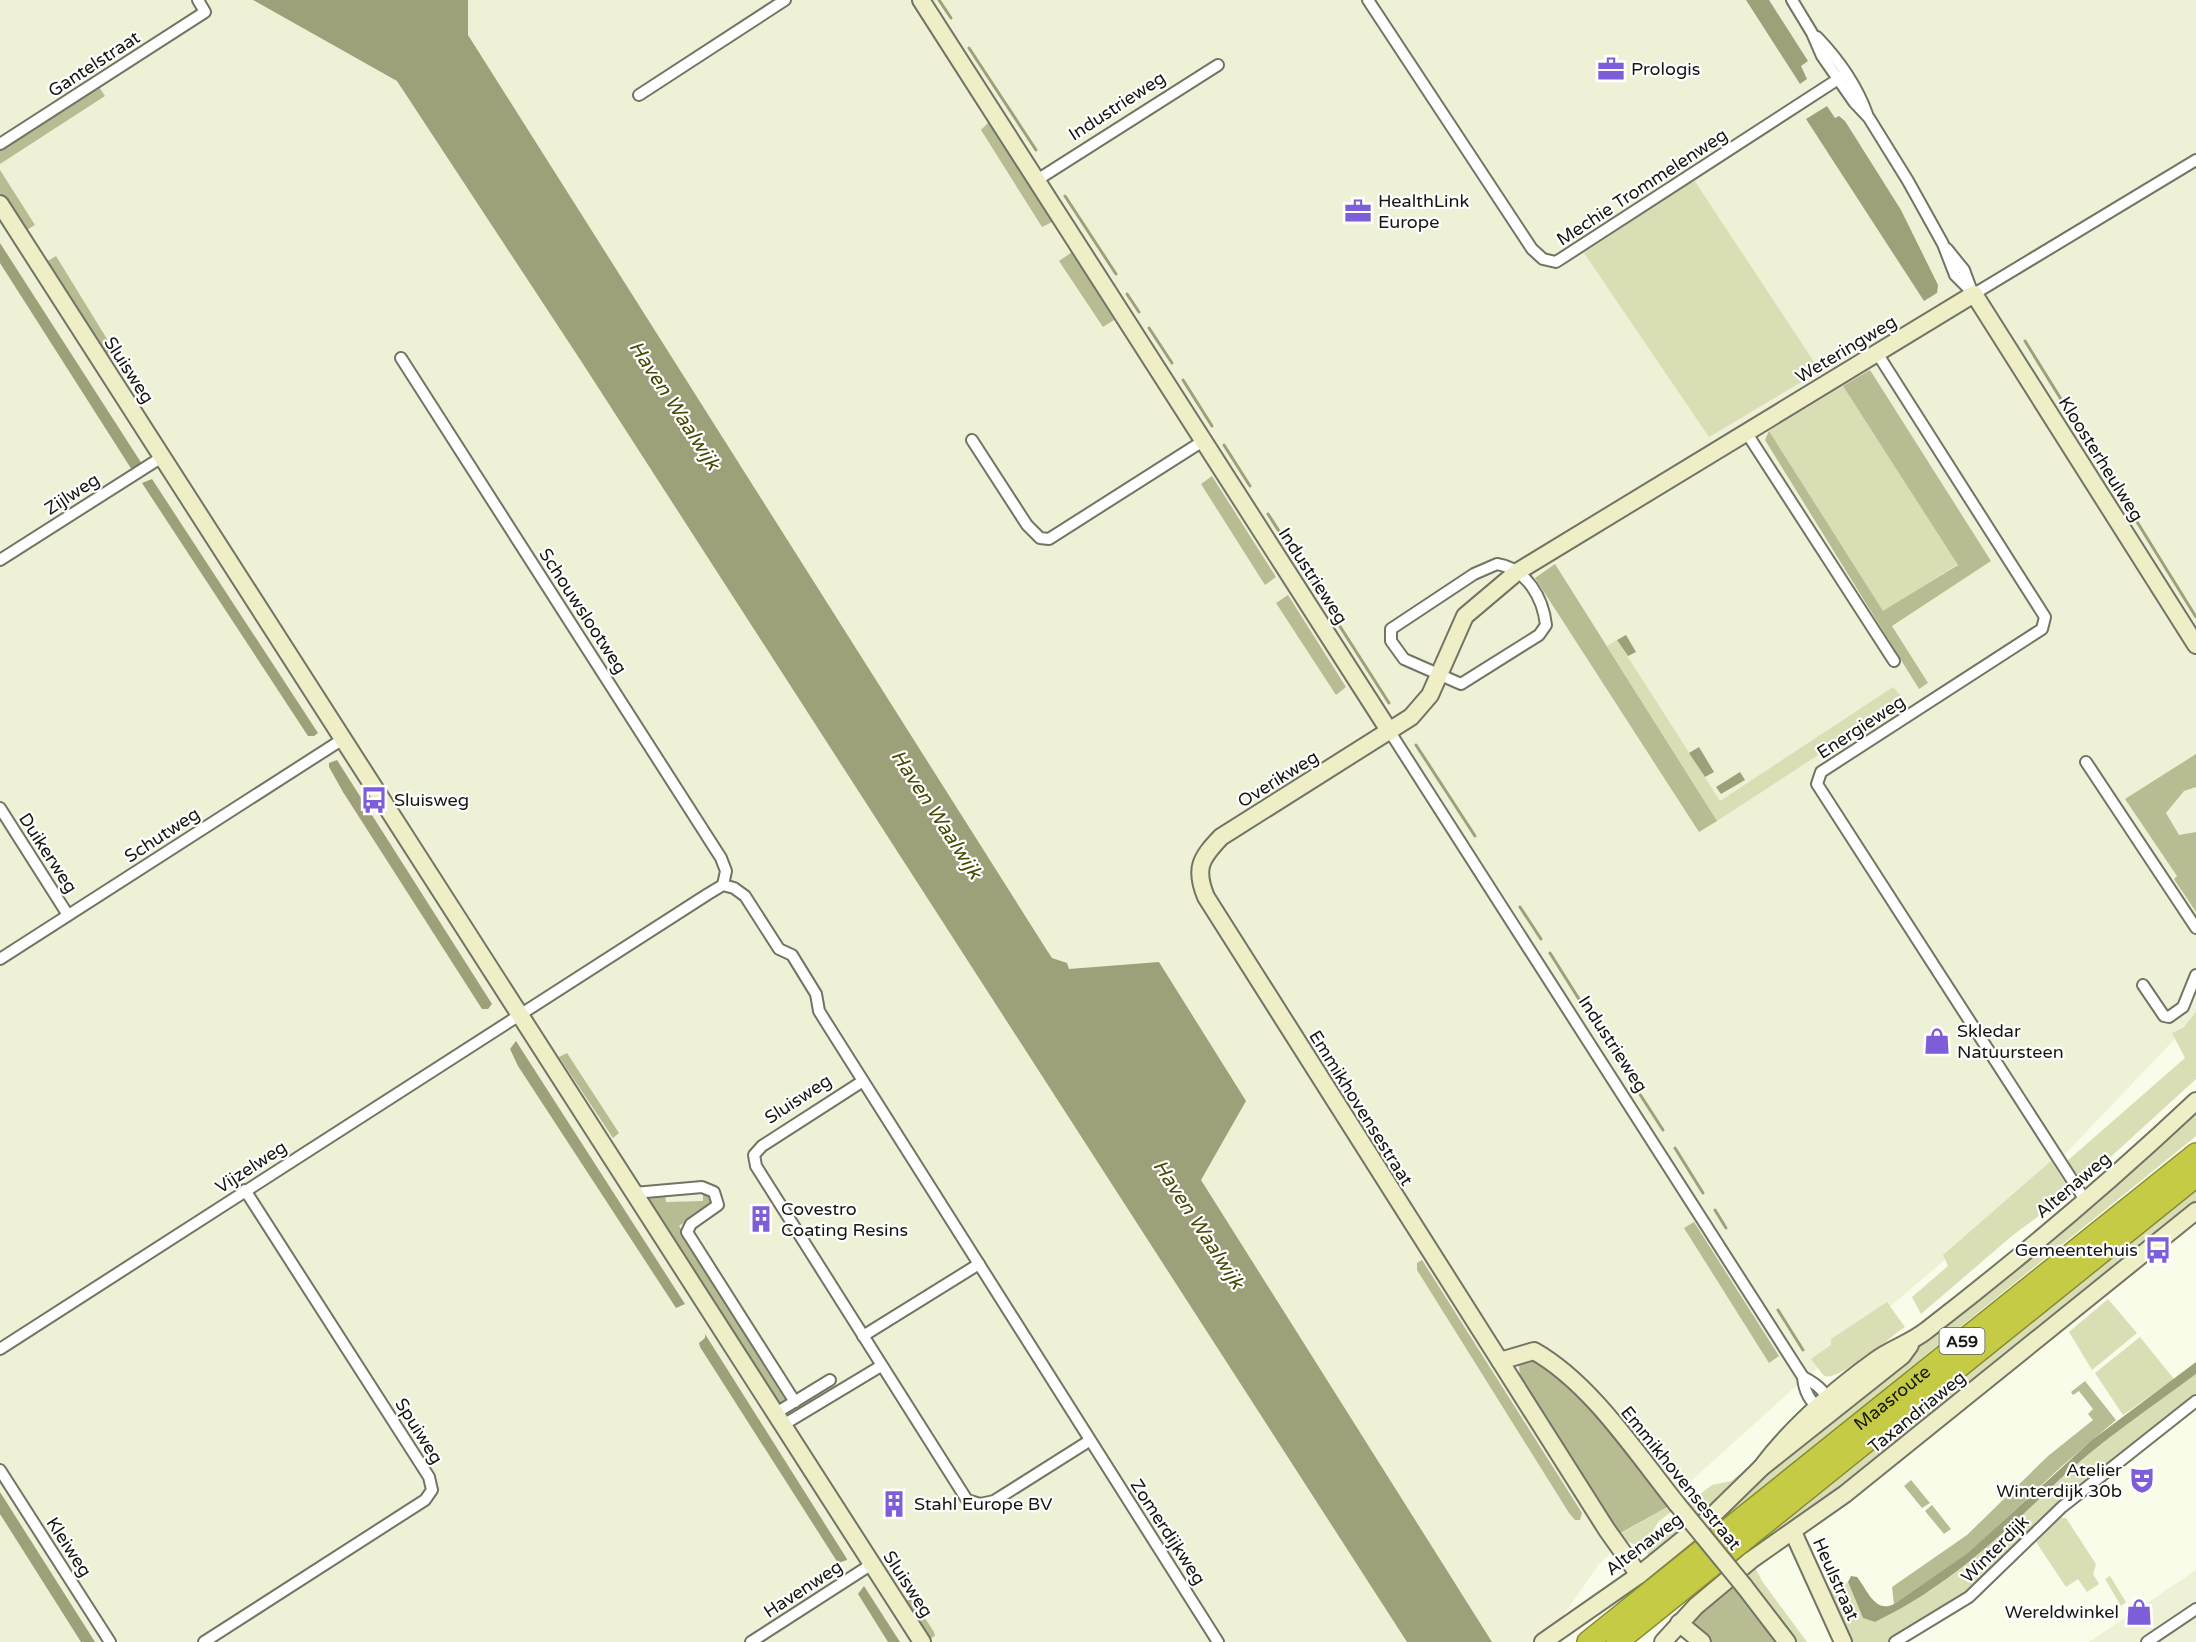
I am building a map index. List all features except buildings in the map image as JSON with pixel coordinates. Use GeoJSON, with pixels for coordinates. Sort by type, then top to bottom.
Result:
{"type":"FeatureCollection","features":[{"type":"Feature","properties":{"kind":"highway","name":"Maasroute"},"geometry":{"type":"LineString","coordinates":[[1588,1642],[2196,1154]]}},
{"type":"Feature","properties":{"kind":"highway","name":"Maasroute"},"geometry":{"type":"LineString","coordinates":[[1617,1642],[2196,1176]]}},
{"type":"Feature","properties":{"kind":"street","name":"Gantelstraat"},"geometry":{"type":"LineString","coordinates":[[0,144],[206,12],[198,0]]}},
{"type":"Feature","properties":{"kind":"street"},"geometry":{"type":"LineString","coordinates":[[639,95],[785,0]]}},
{"type":"Feature","properties":{"kind":"street","name":"Industrieweg"},"geometry":{"type":"LineString","coordinates":[[921,0],[1803,1377],[1820,1388],[1825,1406]]}},
{"type":"Feature","properties":{"kind":"street","name":"Mechie Trommelenweg"},"geometry":{"type":"LineString","coordinates":[[1368,0],[1532,249],[1543,259],[1556,262],[1842,76]]}},
{"type":"Feature","properties":{"kind":"street"},"geometry":{"type":"LineString","coordinates":[[1792,0],[1812,33],[1822,56],[1842,76],[1943,244],[1964,270],[1974,294]]}},
{"type":"Feature","properties":{"kind":"street","name":"Industrieweg"},"geometry":{"type":"LineString","coordinates":[[1037,180],[1218,64]]}},
{"type":"Feature","properties":{"kind":"street","name":"Weteringweg"},"geometry":{"type":"LineString","coordinates":[[1517,572],[2196,160]]}},
{"type":"Feature","properties":{"kind":"street","name":"Sluisweg"},"geometry":{"type":"LineString","coordinates":[[0,204],[922,1642]]}},
{"type":"Feature","properties":{"kind":"street","name":"Kloosterheulweg"},"geometry":{"type":"LineString","coordinates":[[1974,294],[2196,645]]}},
{"type":"Feature","properties":{"kind":"street","name":"Energieweg"},"geometry":{"type":"LineString","coordinates":[[1877,353],[2045,617],[2042,629],[1821,772],[1817,784],[2085,1200]]}},
{"type":"Feature","properties":{"kind":"street","name":"Schouwslootweg"},"geometry":{"type":"LineString","coordinates":[[401,358],[721,858],[726,871],[723,885]]}},
{"type":"Feature","properties":{"kind":"street"},"geometry":{"type":"LineString","coordinates":[[1746,432],[1894,661]]}},
{"type":"Feature","properties":{"kind":"street"},"geometry":{"type":"LineString","coordinates":[[972,440],[1027,525],[1040,538],[1049,539],[1203,441]]}},
{"type":"Feature","properties":{"kind":"street","name":"Zijlweg"},"geometry":{"type":"LineString","coordinates":[[0,560],[162,457]]}},
{"type":"Feature","properties":{"kind":"street"},"geometry":{"type":"LineString","coordinates":[[1505,565],[1517,572],[1527,578],[1544,610],[1546,625],[1539,635],[1461,684],[1404,659],[1391,641],[1391,629],[1473,574],[1491,566],[1505,565]]}},
{"type":"Feature","properties":{"kind":"street"},"geometry":{"type":"LineString","coordinates":[[1390,732],[1411,717],[1430,695],[1465,616],[1484,597],[1517,572]]}},
{"type":"Feature","properties":{"kind":"street","name":"Overikweg"},"geometry":{"type":"LineString","coordinates":[[1199,870],[1204,855],[1221,837],[1390,732]]}},
{"type":"Feature","properties":{"kind":"street","name":"Schutweg"},"geometry":{"type":"LineString","coordinates":[[0,959],[343,739]]}},
{"type":"Feature","properties":{"kind":"street"},"geometry":{"type":"LineString","coordinates":[[2086,762],[2196,928]]}},
{"type":"Feature","properties":{"kind":"street","name":"Duikerweg"},"geometry":{"type":"LineString","coordinates":[[0,808],[68,915]]}},
{"type":"Feature","properties":{"kind":"street","name":"Emmikhovensestraat"},"geometry":{"type":"LineString","coordinates":[[1199,870],[1206,897],[1607,1530],[1639,1575]]}},
{"type":"Feature","properties":{"kind":"street"},"geometry":{"type":"LineString","coordinates":[[520,1014],[723,885],[734,888],[745,896],[779,949],[792,955],[816,994],[819,1011],[1089,1441]]}},
{"type":"Feature","properties":{"kind":"street"},"geometry":{"type":"LineString","coordinates":[[2143,985],[2164,1016],[2169,1017],[2183,1007],[2196,975]]}},
{"type":"Feature","properties":{"kind":"street","name":"Vijzelweg"},"geometry":{"type":"LineString","coordinates":[[0,1349],[520,1014]]}},
{"type":"Feature","properties":{"kind":"street","name":"Sluisweg"},"geometry":{"type":"LineString","coordinates":[[863,1081],[762,1146],[754,1155],[756,1166],[881,1366],[966,1500],[980,1504],[994,1501],[1089,1441]]}},
{"type":"Feature","properties":{"kind":"street","name":"Altenaweg"},"geometry":{"type":"LineString","coordinates":[[1543,1642],[1639,1575],[1713,1515],[1825,1406],[1902,1356],[1915,1339],[2085,1200],[2196,1101]]}},
{"type":"Feature","properties":{"kind":"street"},"geometry":{"type":"LineString","coordinates":[[634,1193],[702,1187],[714,1192],[718,1205],[691,1224],[687,1232],[795,1402]]}},
{"type":"Feature","properties":{"kind":"street","name":"Spuiweg"},"geometry":{"type":"LineString","coordinates":[[204,1642],[425,1500],[432,1490],[429,1477],[245,1190]]}},
{"type":"Feature","properties":{"kind":"street","name":"Taxandriaweg"},"geometry":{"type":"LineString","coordinates":[[1663,1642],[1705,1598],[1750,1560],[1845,1494],[2196,1211]]}},
{"type":"Feature","properties":{"kind":"street"},"geometry":{"type":"LineString","coordinates":[[863,1336],[979,1264]]}},
{"type":"Feature","properties":{"kind":"street","name":"Emmikhovensestraat"},"geometry":{"type":"LineString","coordinates":[[1500,1361],[1534,1351],[1557,1366],[1598,1406],[1787,1642]]}},
{"type":"Feature","properties":{"kind":"street"},"geometry":{"type":"LineString","coordinates":[[780,1419],[881,1366]]}},
{"type":"Feature","properties":{"kind":"street"},"geometry":{"type":"LineString","coordinates":[[780,1419],[795,1402],[830,1380]]}},
{"type":"Feature","properties":{"kind":"street","name":"Winterdijk"},"geometry":{"type":"LineString","coordinates":[[1895,1642],[1912,1638],[1970,1598],[2062,1508],[2196,1401]]}},
{"type":"Feature","properties":{"kind":"street","name":"Zomerdijkweg"},"geometry":{"type":"LineString","coordinates":[[1089,1441],[1218,1642]]}},
{"type":"Feature","properties":{"kind":"street","name":"Kleiweg"},"geometry":{"type":"LineString","coordinates":[[0,1470],[110,1642]]}},
{"type":"Feature","properties":{"kind":"street","name":"Heulstraat"},"geometry":{"type":"LineString","coordinates":[[1793,1532],[1843,1642]]}},
{"type":"Feature","properties":{"kind":"street","name":"Havenweg"},"geometry":{"type":"LineString","coordinates":[[752,1642],[872,1564]]}},
{"type":"Feature","properties":{"kind":"street"},"geometry":{"type":"LineString","coordinates":[[2147,1642],[2196,1609]]}},
{"type":"Feature","properties":{"kind":"street"},"geometry":{"type":"LineString","coordinates":[[1679,1623],[1702,1642]]}},
{"type":"Feature","properties":{"kind":"shaded area"},"geometry":{"type":"Polygon","coordinates":[[[0,0],[2196,0],[2196,1017],[2046,1174],[1792,1390],[1599,1564],[1559,1622],[1534,1642],[0,1642],[0,0]]]}},
{"type":"Feature","properties":{"kind":"shaded area"},"geometry":{"type":"Polygon","coordinates":[[[99,87],[105,96],[0,164],[0,150],[99,87]]]}},
{"type":"Feature","properties":{"kind":"shaded area"},"geometry":{"type":"Polygon","coordinates":[[[990,121],[1054,221],[1042,227],[981,130],[990,121]]]}},
{"type":"Feature","properties":{"kind":"shaded area"},"geometry":{"type":"Polygon","coordinates":[[[0,170],[35,225],[25,231],[0,193],[0,170]]]}},
{"type":"Feature","properties":{"kind":"shaded area"},"geometry":{"type":"Polygon","coordinates":[[[1694,180],[1820,371],[1709,437],[1584,253],[1694,180]]]}},
{"type":"Feature","properties":{"kind":"shaded area"},"geometry":{"type":"Polygon","coordinates":[[[1072,252],[1114,320],[1103,327],[1059,261],[1072,252]]]}},
{"type":"Feature","properties":{"kind":"shaded area"},"geometry":{"type":"Polygon","coordinates":[[[56,256],[115,352],[106,358],[46,262],[56,256]]]}},
{"type":"Feature","properties":{"kind":"shaded area"},"geometry":{"type":"Polygon","coordinates":[[[1870,370],[1991,561],[1892,626],[1928,683],[1919,689],[1765,440],[1769,431],[1883,611],[1958,565],[1843,386],[1870,370]]]}},
{"type":"Feature","properties":{"kind":"shaded area"},"geometry":{"type":"Polygon","coordinates":[[[1843,386],[1958,564],[1883,612],[1769,431],[1843,386]]]}},
{"type":"Feature","properties":{"kind":"shaded area"},"geometry":{"type":"Polygon","coordinates":[[[1212,476],[1276,577],[1265,585],[1201,484],[1212,476]]]}},
{"type":"Feature","properties":{"kind":"shaded area"},"geometry":{"type":"Polygon","coordinates":[[[1555,564],[1717,821],[1699,832],[1535,578],[1555,564]]]}},
{"type":"Feature","properties":{"kind":"shaded area"},"geometry":{"type":"Polygon","coordinates":[[[1288,595],[1346,687],[1336,695],[1276,603],[1288,595]]]}},
{"type":"Feature","properties":{"kind":"shaded area"},"geometry":{"type":"Polygon","coordinates":[[[1617,640],[1720,801],[1893,687],[1904,699],[1717,821],[1607,646],[1617,640]]]}},
{"type":"Feature","properties":{"kind":"shaded area"},"geometry":{"type":"Polygon","coordinates":[[[2196,754],[2196,787],[2184,791],[2166,813],[2179,835],[2196,832],[2196,912],[2174,879],[2177,876],[2125,799],[2196,754]]]}},
{"type":"Feature","properties":{"kind":"shaded area"},"geometry":{"type":"Polygon","coordinates":[[[2196,1012],[2196,1079],[2081,1184],[2066,1162],[2185,1058],[2172,1033],[2184,1027],[2196,1012]]]}},
{"type":"Feature","properties":{"kind":"shaded area"},"geometry":{"type":"Polygon","coordinates":[[[567,1053],[619,1133],[613,1138],[559,1057],[567,1053]]]}},
{"type":"Feature","properties":{"kind":"shaded area"},"geometry":{"type":"Polygon","coordinates":[[[2196,1111],[2196,1136],[1705,1534],[1808,1437],[2154,1152],[2196,1111]]]}},
{"type":"Feature","properties":{"kind":"shaded area"},"geometry":{"type":"Polygon","coordinates":[[[2051,1161],[2071,1192],[2013,1235],[1921,1314],[1912,1297],[1948,1266],[1943,1255],[2051,1161]]]}},
{"type":"Feature","properties":{"kind":"shaded area"},"geometry":{"type":"Polygon","coordinates":[[[2196,1187],[2196,1205],[1817,1510],[1723,1578],[1720,1572],[2196,1187]]]}},
{"type":"Feature","properties":{"kind":"shaded area"},"geometry":{"type":"Polygon","coordinates":[[[703,1191],[708,1193],[714,1203],[679,1226],[787,1398],[784,1403],[776,1402],[649,1204],[649,1198],[665,1194],[666,1202],[703,1201],[703,1191]]]}},
{"type":"Feature","properties":{"kind":"shaded area"},"geometry":{"type":"Polygon","coordinates":[[[1694,1222],[1779,1356],[1769,1363],[1684,1228],[1694,1222]]]}},
{"type":"Feature","properties":{"kind":"shaded area"},"geometry":{"type":"Polygon","coordinates":[[[1422,1260],[1582,1513],[1580,1520],[1575,1520],[1569,1513],[1417,1270],[1417,1263],[1422,1260]]]}},
{"type":"Feature","properties":{"kind":"shaded area"},"geometry":{"type":"Polygon","coordinates":[[[2108,1299],[2137,1333],[2092,1370],[2069,1332],[2108,1299]]]}},
{"type":"Feature","properties":{"kind":"shaded area"},"geometry":{"type":"Polygon","coordinates":[[[1887,1302],[1905,1327],[1853,1365],[1831,1376],[1824,1376],[1811,1359],[1831,1345],[1831,1339],[1887,1302]]]}},
{"type":"Feature","properties":{"kind":"shaded area"},"geometry":{"type":"Polygon","coordinates":[[[2140,1337],[2174,1379],[2123,1415],[2095,1373],[2140,1337]]]}},
{"type":"Feature","properties":{"kind":"shaded area"},"geometry":{"type":"Polygon","coordinates":[[[1534,1361],[1544,1363],[1596,1411],[1671,1505],[1617,1535],[1520,1382],[1519,1365],[1534,1361]]]}},
{"type":"Feature","properties":{"kind":"shaded area"},"geometry":{"type":"Polygon","coordinates":[[[2196,1374],[2196,1398],[1969,1594],[1888,1642],[1848,1642],[1825,1591],[1848,1582],[1863,1618],[1875,1622],[1903,1607],[1952,1576],[2092,1452],[2196,1374]]]}},
{"type":"Feature","properties":{"kind":"shaded area"},"geometry":{"type":"Polygon","coordinates":[[[2085,1381],[2116,1420],[2062,1466],[1969,1553],[1894,1604],[1892,1587],[1967,1535],[2048,1456],[2093,1420],[2088,1414],[2093,1409],[2079,1391],[2073,1395],[2071,1392],[2085,1381]]]}},
{"type":"Feature","properties":{"kind":"shaded area"},"geometry":{"type":"Polygon","coordinates":[[[1755,1463],[1694,1521],[1683,1507],[1712,1485],[1731,1481],[1755,1463]]]}},
{"type":"Feature","properties":{"kind":"shaded area"},"geometry":{"type":"Polygon","coordinates":[[[1911,1480],[1930,1503],[1922,1508],[1904,1486],[1911,1480]]]}},
{"type":"Feature","properties":{"kind":"shaded area"},"geometry":{"type":"Polygon","coordinates":[[[1671,1505],[1675,1509],[1658,1522],[1643,1549],[1617,1536],[1671,1505]]]}},
{"type":"Feature","properties":{"kind":"shaded area"},"geometry":{"type":"Polygon","coordinates":[[[1932,1505],[1951,1529],[1944,1534],[1925,1511],[1932,1505]]]}},
{"type":"Feature","properties":{"kind":"shaded area"},"geometry":{"type":"Polygon","coordinates":[[[1675,1514],[1688,1528],[1659,1552],[1649,1556],[1647,1553],[1652,1548],[1659,1527],[1675,1514]]]}},
{"type":"Feature","properties":{"kind":"shaded area"},"geometry":{"type":"Polygon","coordinates":[[[2061,1518],[2066,1518],[2096,1564],[2093,1574],[2099,1584],[2087,1592],[2078,1579],[2066,1587],[2036,1542],[2061,1518]]]}},
{"type":"Feature","properties":{"kind":"shaded area"},"geometry":{"type":"Polygon","coordinates":[[[1755,1567],[1762,1581],[1807,1642],[1794,1642],[1745,1575],[1755,1567]]]}},
{"type":"Feature","properties":{"kind":"shaded area"},"geometry":{"type":"Polygon","coordinates":[[[2196,1570],[2196,1642],[2089,1642],[2196,1570]]]}},
{"type":"Feature","properties":{"kind":"shaded area"},"geometry":{"type":"Polygon","coordinates":[[[2110,1576],[2126,1602],[2121,1606],[2105,1579],[2110,1576]]]}},
{"type":"Feature","properties":{"kind":"shaded area"},"geometry":{"type":"Polygon","coordinates":[[[1733,1585],[1779,1642],[1708,1642],[1693,1624],[1694,1619],[1733,1585]]]}},
{"type":"Feature","properties":{"kind":"shaded area"},"geometry":{"type":"Polygon","coordinates":[[[912,1598],[934,1632],[935,1636],[927,1640],[903,1603],[912,1598]]]}},
{"type":"Feature","properties":{"kind":"water","name":"Haven Waalwijk"},"geometry":{"type":"Polygon","coordinates":[[[253,0],[468,0],[468,35],[1052,958],[1067,963],[1069,969],[1159,962],[1246,1101],[1201,1180],[1492,1642],[1407,1642],[583,364],[397,81],[253,0]]]}},
{"type":"Feature","properties":{"kind":"water"},"geometry":{"type":"Polygon","coordinates":[[[1746,0],[1769,0],[1808,61],[1801,66],[1807,79],[1800,84],[1746,0]]]}},
{"type":"Feature","properties":{"kind":"water"},"geometry":{"type":"Polygon","coordinates":[[[1827,106],[1835,118],[1839,116],[1845,121],[1901,210],[1938,285],[1937,293],[1924,301],[1806,119],[1827,106]]]}},
{"type":"Feature","properties":{"kind":"water"},"geometry":{"type":"Polygon","coordinates":[[[0,243],[142,464],[132,470],[0,263],[0,243]]]}},
{"type":"Feature","properties":{"kind":"water"},"geometry":{"type":"Polygon","coordinates":[[[152,479],[318,733],[314,736],[308,736],[142,483],[152,479]]]}},
{"type":"Feature","properties":{"kind":"water"},"geometry":{"type":"Polygon","coordinates":[[[1626,635],[1636,652],[1628,656],[1617,640],[1626,635]]]}},
{"type":"Feature","properties":{"kind":"water"},"geometry":{"type":"Polygon","coordinates":[[[1699,747],[1714,772],[1705,777],[1689,753],[1699,747]]]}},
{"type":"Feature","properties":{"kind":"water"},"geometry":{"type":"Polygon","coordinates":[[[337,760],[492,1004],[488,1009],[482,1009],[343,792],[329,767],[329,763],[337,760]]]}},
{"type":"Feature","properties":{"kind":"water"},"geometry":{"type":"Polygon","coordinates":[[[1740,772],[1745,780],[1721,794],[1716,787],[1740,772]]]}},
{"type":"Feature","properties":{"kind":"water"},"geometry":{"type":"Polygon","coordinates":[[[516,1041],[685,1304],[676,1308],[518,1066],[510,1049],[516,1041]]]}},
{"type":"Feature","properties":{"kind":"water"},"geometry":{"type":"Polygon","coordinates":[[[705,1334],[847,1560],[838,1563],[700,1347],[699,1343],[705,1338],[705,1334]]]}},
{"type":"Feature","properties":{"kind":"water"},"geometry":{"type":"Polygon","coordinates":[[[2196,1362],[2196,1374],[2092,1452],[1995,1540],[1950,1576],[1927,1593],[1875,1622],[1863,1618],[1848,1582],[1851,1576],[1857,1577],[1877,1603],[1882,1606],[1894,1604],[1968,1553],[2092,1440],[2196,1362]]]}},
{"type":"Feature","properties":{"kind":"water"},"geometry":{"type":"Polygon","coordinates":[[[0,1492],[95,1642],[81,1642],[0,1514],[0,1492]]]}},
{"type":"Feature","properties":{"kind":"water"},"geometry":{"type":"Polygon","coordinates":[[[864,1586],[900,1642],[888,1642],[858,1594],[864,1586]]]}},
{"type":"Feature","properties":{"kind":"waterway"},"geometry":{"type":"LineString","coordinates":[[939,0],[951,18]]}},
{"type":"Feature","properties":{"kind":"waterway"},"geometry":{"type":"LineString","coordinates":[[969,48],[1036,150]]}},
{"type":"Feature","properties":{"kind":"waterway"},"geometry":{"type":"LineString","coordinates":[[1065,196],[1116,274]]}},
{"type":"Feature","properties":{"kind":"waterway"},"geometry":{"type":"LineString","coordinates":[[1127,294],[1139,312]]}},
{"type":"Feature","properties":{"kind":"waterway"},"geometry":{"type":"LineString","coordinates":[[1149,328],[1172,363]]}},
{"type":"Feature","properties":{"kind":"waterway"},"geometry":{"type":"LineString","coordinates":[[2025,341],[2196,617]]}},
{"type":"Feature","properties":{"kind":"waterway"},"geometry":{"type":"LineString","coordinates":[[1183,380],[1212,426]]}},
{"type":"Feature","properties":{"kind":"waterway"},"geometry":{"type":"LineString","coordinates":[[1224,445],[1250,486]]}},
{"type":"Feature","properties":{"kind":"waterway"},"geometry":{"type":"LineString","coordinates":[[1268,514],[1389,703]]}},
{"type":"Feature","properties":{"kind":"waterway"},"geometry":{"type":"LineString","coordinates":[[1416,745],[1475,836]]}},
{"type":"Feature","properties":{"kind":"waterway"},"geometry":{"type":"LineString","coordinates":[[1520,907],[1541,939]]}},
{"type":"Feature","properties":{"kind":"waterway"},"geometry":{"type":"LineString","coordinates":[[1550,953],[1594,1023]]}},
{"type":"Feature","properties":{"kind":"waterway"},"geometry":{"type":"LineString","coordinates":[[1604,1038],[1623,1068]]}},
{"type":"Feature","properties":{"kind":"waterway"},"geometry":{"type":"LineString","coordinates":[[1632,1082],[1663,1130]]}},
{"type":"Feature","properties":{"kind":"waterway"},"geometry":{"type":"LineString","coordinates":[[1675,1148],[1703,1193]]}},
{"type":"Feature","properties":{"kind":"waterway"},"geometry":{"type":"LineString","coordinates":[[1715,1210],[1726,1228]]}},
{"type":"Feature","properties":{"kind":"waterway"},"geometry":{"type":"LineString","coordinates":[[1778,1310],[1803,1350]]}},
{"type":"Feature","properties":{"kind":"place","name":"Prologis"},"geometry":{"type":"Point","coordinates":[1611,69]}},
{"type":"Feature","properties":{"kind":"place","name":"HealthLink Europe"},"geometry":{"type":"Point","coordinates":[1358,211]}},
{"type":"Feature","properties":{"kind":"place","name":"Sluisweg"},"geometry":{"type":"Point","coordinates":[374,800]}},
{"type":"Feature","properties":{"kind":"place","name":"Skledar Natuursteen"},"geometry":{"type":"Point","coordinates":[1937,1041]}},
{"type":"Feature","properties":{"kind":"place","name":"Covestro Coating Resins"},"geometry":{"type":"Point","coordinates":[761,1219]}},
{"type":"Feature","properties":{"kind":"place","name":"Gemeentehuis"},"geometry":{"type":"Point","coordinates":[2158,1250]}},
{"type":"Feature","properties":{"kind":"place","name":"Atelier Winterdijk 30b"},"geometry":{"type":"Point","coordinates":[2142,1480]}},
{"type":"Feature","properties":{"kind":"place","name":"Stahl Europe BV"},"geometry":{"type":"Point","coordinates":[894,1504]}},
{"type":"Feature","properties":{"kind":"place","name":"Wereldwinkel"},"geometry":{"type":"Point","coordinates":[2139,1612]}}]}
